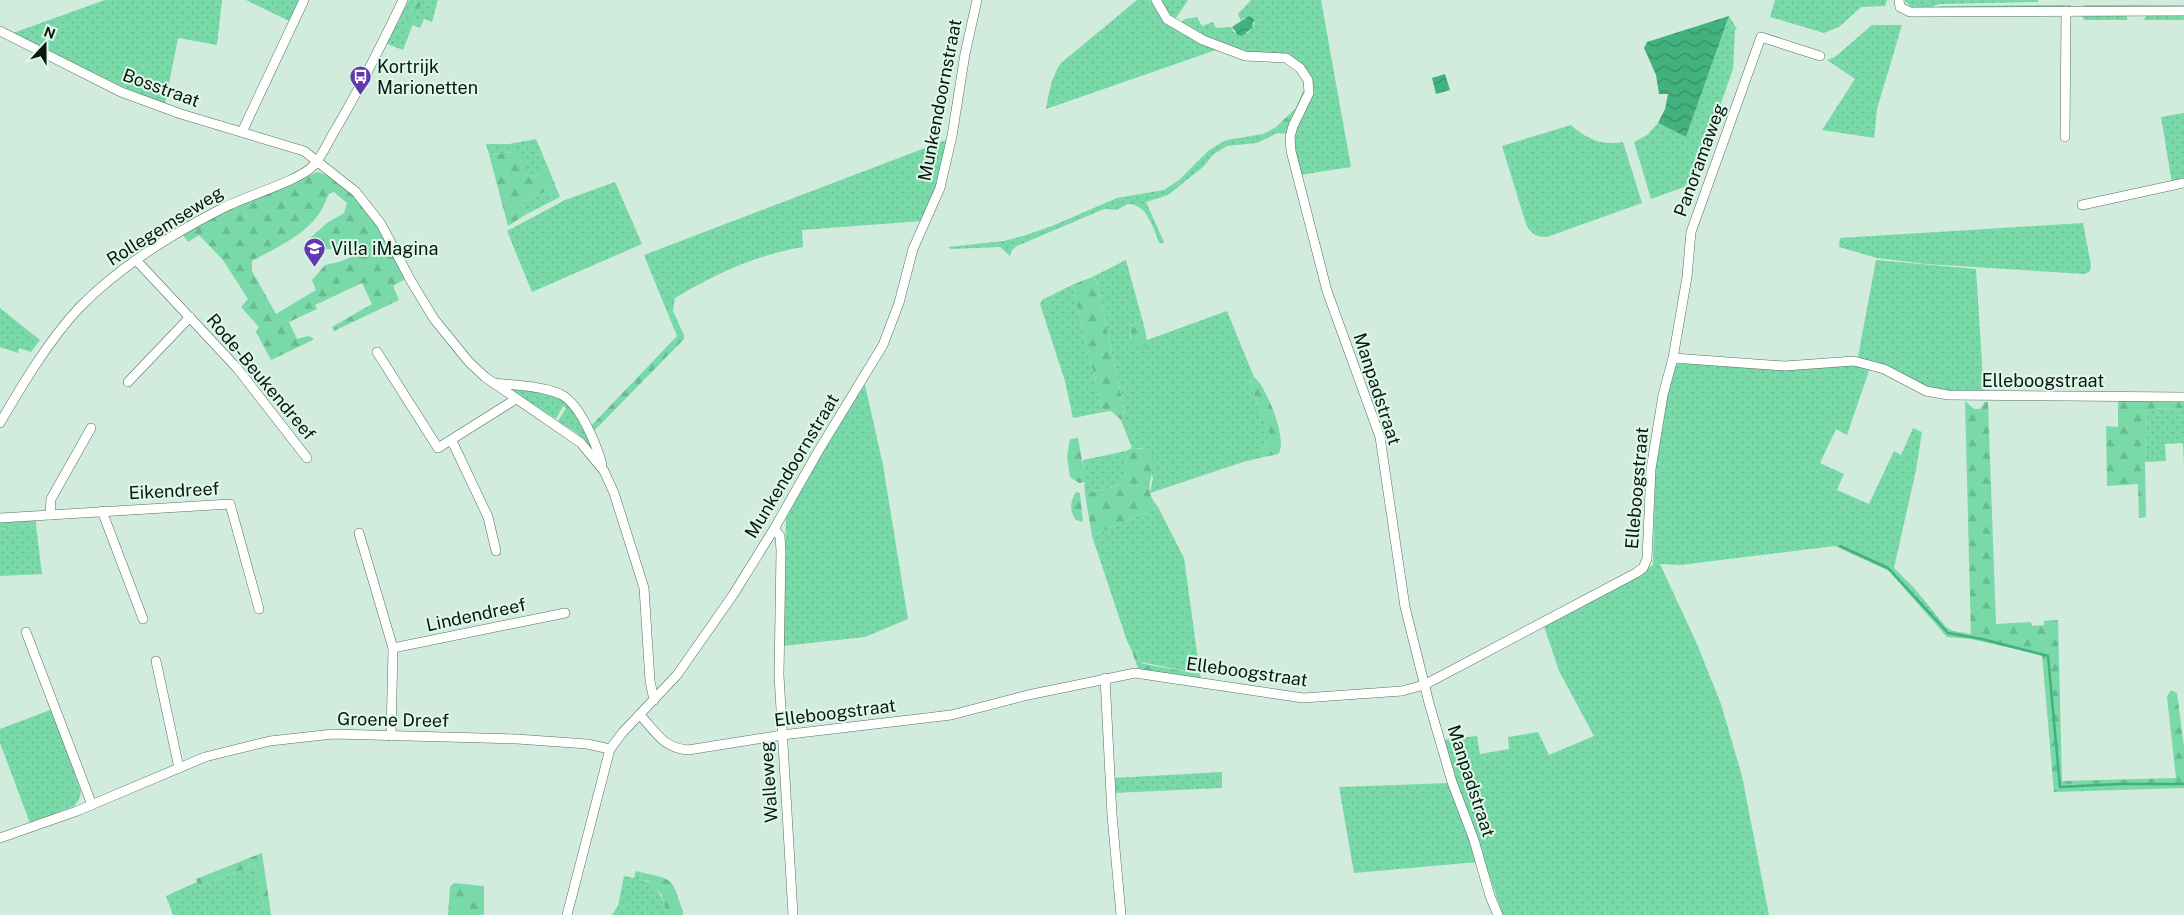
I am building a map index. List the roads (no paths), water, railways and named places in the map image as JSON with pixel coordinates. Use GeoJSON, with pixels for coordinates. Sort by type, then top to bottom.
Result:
{"type":"FeatureCollection","features":[{"type":"Feature","properties":{"kind":"street"},"geometry":{"type":"LineString","coordinates":[[242,132],[304,0]]}},
{"type":"Feature","properties":{"kind":"street"},"geometry":{"type":"LineString","coordinates":[[318,160],[361,85],[403,0]]}},
{"type":"Feature","properties":{"kind":"street","name":"Munkendoornstraat"},"geometry":{"type":"LineString","coordinates":[[567,915],[610,749],[695,651],[774,529],[818,450],[876,360],[890,330],[913,249],[940,188],[952,136],[965,54],[977,0]]}},
{"type":"Feature","properties":{"kind":"street","name":"Manpadstraat"},"geometry":{"type":"LineString","coordinates":[[1156,0],[1167,19],[1187,32],[1245,56],[1279,57],[1293,61],[1308,80],[1309,93],[1290,137],[1291,151],[1327,291],[1380,437],[1405,607],[1424,685],[1452,782],[1474,840],[1498,915]]}},
{"type":"Feature","properties":{"kind":"street"},"geometry":{"type":"LineString","coordinates":[[1899,0],[1900,7],[1910,12],[2184,11]]}},
{"type":"Feature","properties":{"kind":"street"},"geometry":{"type":"LineString","coordinates":[[2065,137],[2066,11]]}},
{"type":"Feature","properties":{"kind":"street","name":"Bosstraat"},"geometry":{"type":"LineString","coordinates":[[0,31],[121,92],[181,114],[304,151],[318,160],[356,192],[371,208],[410,281],[434,319],[469,362],[494,383],[581,443],[604,471]]}},
{"type":"Feature","properties":{"kind":"street","name":"Panoramaweg"},"geometry":{"type":"LineString","coordinates":[[1673,358],[1687,277],[1691,232],[1761,37],[1820,56]]}},
{"type":"Feature","properties":{"kind":"street","name":"Rollegemseweg"},"geometry":{"type":"LineString","coordinates":[[0,423],[22,383],[78,310],[136,260],[192,224],[238,200],[300,175],[312,168],[318,160]]}},
{"type":"Feature","properties":{"kind":"street"},"geometry":{"type":"LineString","coordinates":[[2082,205],[2184,183]]}},
{"type":"Feature","properties":{"kind":"street","name":"Rode-Beukendreef"},"geometry":{"type":"LineString","coordinates":[[136,260],[237,368],[308,458]]}},
{"type":"Feature","properties":{"kind":"street","name":"Rode-Beukendreef"},"geometry":{"type":"LineString","coordinates":[[128,382],[190,317]]}},
{"type":"Feature","properties":{"kind":"street"},"geometry":{"type":"LineString","coordinates":[[377,352],[438,448],[516,398]]}},
{"type":"Feature","properties":{"kind":"street","name":"Elleboogstraat"},"geometry":{"type":"LineString","coordinates":[[640,715],[666,744],[680,749],[951,715],[1105,678],[1135,673],[1303,698],[1386,693],[1424,685],[1568,611],[1636,573],[1646,564],[1651,469],[1663,395],[1673,358],[1785,366],[1854,361],[1884,369],[1926,391],[1948,395],[2184,398]]}},
{"type":"Feature","properties":{"kind":"street"},"geometry":{"type":"LineString","coordinates":[[494,383],[552,392],[568,399],[588,429],[614,493],[644,588],[649,670],[654,700]]}},
{"type":"Feature","properties":{"kind":"street"},"geometry":{"type":"LineString","coordinates":[[50,515],[51,499],[91,428]]}},
{"type":"Feature","properties":{"kind":"street"},"geometry":{"type":"LineString","coordinates":[[452,440],[488,518],[496,551]]}},
{"type":"Feature","properties":{"kind":"street","name":"Eikendreef"},"geometry":{"type":"LineString","coordinates":[[0,518],[230,504],[258,609]]}},
{"type":"Feature","properties":{"kind":"street"},"geometry":{"type":"LineString","coordinates":[[102,511],[143,619]]}},
{"type":"Feature","properties":{"kind":"street","name":"Walleweg"},"geometry":{"type":"LineString","coordinates":[[774,529],[780,536],[781,551],[779,613],[782,735],[793,915]]}},
{"type":"Feature","properties":{"kind":"street"},"geometry":{"type":"LineString","coordinates":[[359,533],[393,648],[391,736]]}},
{"type":"Feature","properties":{"kind":"street","name":"Lindendreef"},"geometry":{"type":"LineString","coordinates":[[393,648],[565,613]]}},
{"type":"Feature","properties":{"kind":"street"},"geometry":{"type":"LineString","coordinates":[[26,632],[92,805]]}},
{"type":"Feature","properties":{"kind":"street"},"geometry":{"type":"LineString","coordinates":[[156,661],[179,768]]}},
{"type":"Feature","properties":{"kind":"street"},"geometry":{"type":"LineString","coordinates":[[1105,678],[1112,815],[1121,915]]}},
{"type":"Feature","properties":{"kind":"street","name":"Groene Dreef"},"geometry":{"type":"LineString","coordinates":[[0,838],[92,805],[179,768],[225,751],[270,741],[333,734],[517,739],[587,744],[610,749]]}},
{"type":"Feature","properties":{"kind":"water"},"geometry":{"type":"Polygon","coordinates":[[[1249,16],[1254,19],[1252,28],[1242,36],[1238,35],[1232,27],[1249,16]]]}},
{"type":"Feature","properties":{"kind":"water"},"geometry":{"type":"Polygon","coordinates":[[[1729,16],[1686,137],[1658,123],[1665,109],[1668,94],[1659,94],[1656,75],[1644,48],[1647,42],[1729,16]]]}},
{"type":"Feature","properties":{"kind":"water"},"geometry":{"type":"Polygon","coordinates":[[[1445,74],[1450,90],[1436,94],[1432,78],[1445,74]]]}},
{"type":"Feature","properties":{"kind":"waterway"},"geometry":{"type":"LineString","coordinates":[[1840,546],[1888,568],[1948,633],[1982,639],[2048,656],[2060,787],[2119,784],[2184,784]]}},
{"type":"Feature","properties":{"kind":"place","name":"Kortrijk Marionetten"},"geometry":{"type":"Point","coordinates":[361,96]}},
{"type":"Feature","properties":{"kind":"place","name":"Vil!a iMagina"},"geometry":{"type":"Point","coordinates":[315,268]}}]}
